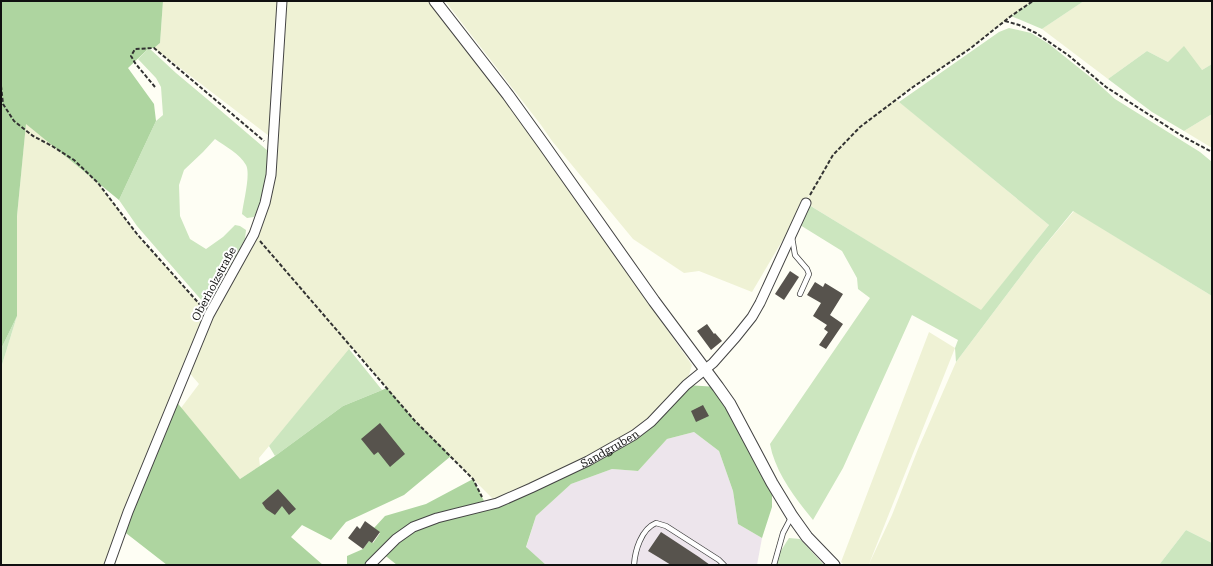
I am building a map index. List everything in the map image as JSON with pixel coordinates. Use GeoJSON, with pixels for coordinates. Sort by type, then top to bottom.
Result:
{"type":"FeatureCollection","features":[{"type":"Feature","properties":{"kind":"street","name":"Oberholzstraße"},"geometry":{"type":"LineString","coordinates":[[109,565],[128,512],[209,315],[254,234],[265,203],[271,175],[282,1]]}},
{"type":"Feature","properties":{"kind":"street"},"geometry":{"type":"LineString","coordinates":[[435,1],[508,95],[654,301],[730,404],[772,483],[792,516],[807,537],[834,565]]}},
{"type":"Feature","properties":{"kind":"street","name":"Sandgruben"},"geometry":{"type":"LineString","coordinates":[[370,565],[396,538],[413,527],[437,518],[497,503],[531,488],[634,435],[651,422],[686,385],[713,363],[752,317],[760,303],[806,203]]}},
{"type":"Feature","properties":{"kind":"lane"},"geometry":{"type":"LineString","coordinates":[[791,236],[795,255],[807,269],[809,274],[800,294]]}},
{"type":"Feature","properties":{"kind":"lane"},"geometry":{"type":"LineString","coordinates":[[774,565],[783,533],[792,516]]}},
{"type":"Feature","properties":{"kind":"lane"},"geometry":{"type":"LineString","coordinates":[[634,565],[635,554],[640,540],[648,528],[656,523],[666,526],[719,560],[724,565]]}},
{"type":"Feature","properties":{"kind":"path"},"geometry":{"type":"LineString","coordinates":[[806,203],[833,155],[860,127],[912,87],[971,48],[1033,1]]}},
{"type":"Feature","properties":{"kind":"path"},"geometry":{"type":"LineString","coordinates":[[1005,21],[1020,25],[1036,33],[1068,55],[1106,87],[1182,136],[1212,152]]}},
{"type":"Feature","properties":{"kind":"path"},"geometry":{"type":"LineString","coordinates":[[156,87],[135,63],[131,56],[136,49],[154,48],[273,148]]}},
{"type":"Feature","properties":{"kind":"path"},"geometry":{"type":"LineString","coordinates":[[1,86],[3,104],[14,121],[33,136],[74,160],[98,183],[137,234],[209,315]]}},
{"type":"Feature","properties":{"kind":"path"},"geometry":{"type":"LineString","coordinates":[[254,234],[415,420],[473,479],[486,505]]}},
{"type":"Feature","properties":{"kind":"shaded area"},"geometry":{"type":"Polygon","coordinates":[[[694,432],[719,451],[733,491],[738,524],[762,538],[757,565],[546,565],[526,548],[536,516],[571,484],[612,469],[638,471],[667,439],[694,432]]]}},
{"type":"Feature","properties":{"kind":"green space"},"geometry":{"type":"Polygon","coordinates":[[[1,1],[163,1],[160,43],[154,48],[149,48],[128,68],[154,104],[156,121],[119,200],[26,124],[17,216],[17,316],[1,349],[1,1]]]}},
{"type":"Feature","properties":{"kind":"green space"},"geometry":{"type":"Polygon","coordinates":[[[163,1],[430,1],[480,63],[692,365],[686,385],[634,435],[497,503],[415,421],[352,347],[259,458],[260,466],[240,479],[181,408],[199,384],[187,370],[109,565],[1,565],[1,368],[17,316],[17,216],[26,123],[98,183],[137,234],[209,315],[254,234],[273,139],[154,48],[160,43],[163,1]]]}},
{"type":"Feature","properties":{"kind":"green space"},"geometry":{"type":"Polygon","coordinates":[[[445,1],[1033,1],[1011,16],[971,48],[896,99],[1049,225],[981,311],[806,203],[811,192],[752,292],[699,271],[684,273],[633,239],[552,141],[445,1]]]}},
{"type":"Feature","properties":{"kind":"green space"},"geometry":{"type":"Polygon","coordinates":[[[1033,1],[1084,1],[1042,29],[1011,16],[1033,1]]]}},
{"type":"Feature","properties":{"kind":"green space"},"geometry":{"type":"Polygon","coordinates":[[[1084,1],[1212,1],[1212,64],[1202,70],[1168,62],[1147,51],[1108,79],[1042,29],[1084,1]]]}},
{"type":"Feature","properties":{"kind":"green space"},"geometry":{"type":"Polygon","coordinates":[[[1009,28],[1031,33],[1049,44],[1115,99],[1200,152],[1212,162],[1212,296],[1073,211],[1036,256],[956,362],[955,348],[958,340],[912,315],[843,468],[813,520],[799,503],[781,475],[776,465],[770,444],[870,298],[858,289],[857,278],[842,251],[800,225],[809,205],[981,310],[1049,225],[899,102],[999,32],[1009,28]]]}},
{"type":"Feature","properties":{"kind":"green space"},"geometry":{"type":"Polygon","coordinates":[[[1184,46],[1202,70],[1212,64],[1212,114],[1184,131],[1152,112],[1108,79],[1147,51],[1168,62],[1184,46]]]}},
{"type":"Feature","properties":{"kind":"green space"},"geometry":{"type":"Polygon","coordinates":[[[149,48],[176,73],[268,151],[265,185],[261,201],[254,217],[247,218],[242,214],[248,175],[246,165],[240,157],[228,147],[215,139],[184,170],[179,185],[180,216],[190,239],[206,249],[223,237],[235,225],[246,230],[245,239],[210,303],[203,302],[137,226],[119,200],[156,121],[163,115],[161,87],[156,78],[138,59],[149,48]]]}},
{"type":"Feature","properties":{"kind":"green space"},"geometry":{"type":"Polygon","coordinates":[[[1212,114],[1212,148],[1184,131],[1212,114]]]}},
{"type":"Feature","properties":{"kind":"green space"},"geometry":{"type":"Polygon","coordinates":[[[1074,211],[1212,296],[1212,543],[1186,530],[1159,565],[844,565],[841,562],[929,332],[955,348],[869,564],[892,515],[918,449],[956,362],[1036,256],[1074,211]]]}},
{"type":"Feature","properties":{"kind":"green space"},"geometry":{"type":"Polygon","coordinates":[[[17,316],[1,368],[1,349],[17,316]]]}},
{"type":"Feature","properties":{"kind":"green space"},"geometry":{"type":"Polygon","coordinates":[[[349,349],[382,390],[343,406],[275,456],[269,446],[349,349]]]}},
{"type":"Feature","properties":{"kind":"green space"},"geometry":{"type":"Polygon","coordinates":[[[686,385],[718,387],[772,483],[772,507],[762,538],[738,524],[733,491],[719,451],[694,432],[667,439],[638,471],[612,469],[571,484],[536,516],[526,547],[546,565],[397,565],[382,553],[370,565],[347,565],[347,556],[363,549],[369,541],[373,543],[380,533],[374,528],[385,516],[426,504],[473,479],[486,505],[634,435],[686,385]]]}},
{"type":"Feature","properties":{"kind":"green space"},"geometry":{"type":"Polygon","coordinates":[[[387,388],[415,421],[451,456],[404,495],[346,522],[331,540],[302,525],[291,537],[323,565],[167,565],[122,530],[175,400],[240,479],[275,456],[343,406],[387,388]]]}},
{"type":"Feature","properties":{"kind":"green space"},"geometry":{"type":"Polygon","coordinates":[[[1186,530],[1212,543],[1212,565],[1159,565],[1186,530]]]}},
{"type":"Feature","properties":{"kind":"green space"},"geometry":{"type":"Polygon","coordinates":[[[789,538],[800,539],[824,565],[774,565],[775,560],[789,538]]]}},
{"type":"Feature","properties":{"kind":"building"},"geometry":{"type":"Polygon","coordinates":[[[790,271],[799,277],[784,300],[775,294],[790,271]]]}},
{"type":"Feature","properties":{"kind":"building"},"geometry":{"type":"Polygon","coordinates":[[[815,282],[823,287],[825,283],[843,294],[830,315],[843,324],[826,349],[819,345],[828,332],[824,329],[827,325],[813,316],[821,303],[807,295],[815,282]]]}},
{"type":"Feature","properties":{"kind":"building"},"geometry":{"type":"Polygon","coordinates":[[[707,324],[714,334],[715,333],[722,341],[711,350],[697,331],[707,324]]]}},
{"type":"Feature","properties":{"kind":"building"},"geometry":{"type":"Polygon","coordinates":[[[703,405],[709,416],[696,422],[691,411],[703,405]]]}},
{"type":"Feature","properties":{"kind":"building"},"geometry":{"type":"Polygon","coordinates":[[[380,423],[405,454],[390,467],[378,452],[374,455],[361,439],[380,423]]]}},
{"type":"Feature","properties":{"kind":"building"},"geometry":{"type":"Polygon","coordinates":[[[278,489],[296,509],[289,515],[282,506],[275,515],[266,509],[262,503],[278,489]]]}},
{"type":"Feature","properties":{"kind":"building"},"geometry":{"type":"Polygon","coordinates":[[[365,521],[380,532],[372,543],[369,541],[363,549],[348,538],[357,526],[360,529],[365,521]]]}},
{"type":"Feature","properties":{"kind":"building"},"geometry":{"type":"Polygon","coordinates":[[[661,532],[710,565],[671,565],[648,551],[661,532]]]}}]}
